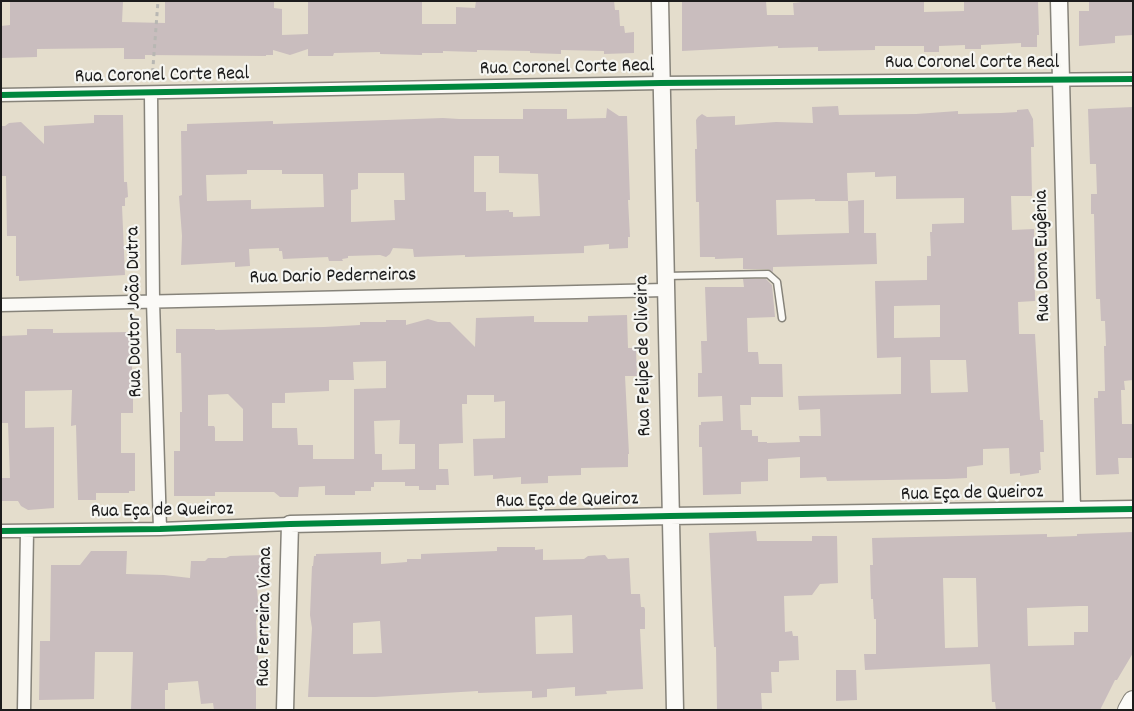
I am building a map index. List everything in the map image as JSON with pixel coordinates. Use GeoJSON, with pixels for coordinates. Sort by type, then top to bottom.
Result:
{"type":"FeatureCollection","features":[{"type":"Feature","properties":{"kind":"main road"},"geometry":{"type":"LineString","coordinates":[[1128,710],[1133,701]]}},
{"type":"Feature","properties":{"kind":"street","name":"Rua Felipe de Oliveira"},"geometry":{"type":"LineString","coordinates":[[660,1],[674,710]]}},
{"type":"Feature","properties":{"kind":"street","name":"Rua Dona Eugênia"},"geometry":{"type":"LineString","coordinates":[[1059,1],[1072,510]]}},
{"type":"Feature","properties":{"kind":"street","name":"Rua Coronel Corte Real"},"geometry":{"type":"LineString","coordinates":[[1,96],[661,83],[1133,79]]}},
{"type":"Feature","properties":{"kind":"street","name":"Rua Doutor João Dutra"},"geometry":{"type":"LineString","coordinates":[[151,94],[153,301],[160,529]]}},
{"type":"Feature","properties":{"kind":"street","name":"Rua Dario Pederneiras"},"geometry":{"type":"LineString","coordinates":[[1,305],[665,283]]}},
{"type":"Feature","properties":{"kind":"street","name":"Rua Eça de Queiroz"},"geometry":{"type":"LineString","coordinates":[[1,531],[160,529],[290,524],[670,516],[1133,509]]}},
{"type":"Feature","properties":{"kind":"street","name":"Rua Ferreira Viana"},"geometry":{"type":"LineString","coordinates":[[285,710],[290,524]]}},
{"type":"Feature","properties":{"kind":"street"},"geometry":{"type":"LineString","coordinates":[[24,710],[27,531]]}},
{"type":"Feature","properties":{"kind":"lane"},"geometry":{"type":"LineString","coordinates":[[665,283],[768,274],[777,282],[782,318]]}},
{"type":"Feature","properties":{"kind":"path"},"geometry":{"type":"LineString","coordinates":[[151,94],[158,1]]}},
{"type":"Feature","properties":{"kind":"building"},"geometry":{"type":"Polygon","coordinates":[[[10,1],[123,1],[122,22],[165,23],[165,2],[274,1],[274,8],[282,9],[282,35],[308,34],[308,1],[422,1],[422,24],[456,24],[456,7],[475,8],[476,1],[614,1],[615,10],[619,10],[620,26],[624,26],[625,33],[634,32],[634,53],[604,54],[604,51],[561,50],[561,54],[530,53],[530,51],[477,50],[477,52],[443,51],[443,53],[422,53],[422,55],[380,54],[380,52],[334,53],[333,56],[308,56],[308,49],[290,55],[273,50],[273,55],[266,56],[145,55],[145,59],[124,59],[124,48],[37,49],[37,57],[1,58],[1,26],[10,25],[10,1]]]}},
{"type":"Feature","properties":{"kind":"building"},"geometry":{"type":"Polygon","coordinates":[[[682,1],[766,1],[767,15],[794,15],[793,3],[810,1],[924,1],[924,12],[964,11],[964,1],[1038,1],[1039,35],[1037,35],[1037,47],[1021,47],[1021,43],[981,45],[981,49],[965,49],[965,45],[939,46],[939,52],[924,52],[924,46],[875,46],[875,50],[818,51],[818,47],[778,48],[778,46],[682,51],[682,1]]]}},
{"type":"Feature","properties":{"kind":"building"},"geometry":{"type":"Polygon","coordinates":[[[1089,1],[1133,1],[1133,35],[1115,36],[1115,43],[1079,46],[1079,11],[1089,11],[1089,1]]]}},
{"type":"Feature","properties":{"kind":"building"},"geometry":{"type":"Polygon","coordinates":[[[838,106],[839,115],[916,114],[958,111],[958,114],[1001,113],[1028,109],[1033,119],[1034,147],[1031,147],[1032,196],[1011,196],[1012,230],[1034,229],[1035,301],[1018,302],[1019,334],[1035,334],[1040,420],[1043,420],[1044,452],[1040,452],[1041,470],[1039,470],[1039,473],[1020,476],[1020,473],[1010,474],[1009,448],[983,449],[983,465],[967,467],[967,478],[946,479],[827,481],[826,477],[800,478],[800,457],[768,459],[768,481],[741,482],[741,494],[703,495],[702,447],[699,447],[699,425],[701,425],[701,422],[723,421],[722,396],[698,397],[698,373],[702,373],[701,341],[707,341],[705,287],[744,287],[743,279],[766,279],[772,285],[775,317],[747,318],[748,352],[758,352],[759,364],[782,364],[783,397],[751,397],[751,405],[740,405],[741,430],[752,430],[752,436],[758,436],[758,442],[800,442],[799,436],[821,436],[820,409],[799,410],[798,396],[901,394],[901,357],[877,358],[875,281],[927,280],[927,256],[931,256],[930,232],[932,232],[932,224],[964,223],[964,198],[896,199],[896,176],[875,177],[875,172],[847,173],[848,201],[864,200],[864,233],[876,233],[877,264],[773,267],[773,272],[768,269],[743,269],[743,258],[715,259],[715,257],[700,257],[699,202],[696,202],[695,149],[697,149],[696,120],[698,117],[702,114],[707,117],[735,116],[735,125],[776,122],[813,123],[812,107],[838,106]],[[815,199],[776,200],[777,235],[849,233],[848,201],[815,201],[815,199]],[[940,305],[894,306],[894,338],[940,337],[940,305]],[[930,360],[931,393],[968,392],[966,360],[930,360]]]}},
{"type":"Feature","properties":{"kind":"building"},"geometry":{"type":"Polygon","coordinates":[[[1133,107],[1133,380],[1124,381],[1125,390],[1121,390],[1122,424],[1133,424],[1133,458],[1118,458],[1119,474],[1096,475],[1094,398],[1098,398],[1098,391],[1105,391],[1104,346],[1106,346],[1105,321],[1101,321],[1100,299],[1096,299],[1094,214],[1091,214],[1091,194],[1097,194],[1096,164],[1090,164],[1088,109],[1133,107]]]}},
{"type":"Feature","properties":{"kind":"building"},"geometry":{"type":"Polygon","coordinates":[[[607,108],[619,116],[627,116],[630,200],[628,200],[630,237],[628,237],[628,248],[609,249],[609,244],[584,246],[584,253],[414,257],[413,249],[393,248],[386,257],[380,255],[348,256],[348,258],[342,259],[343,261],[329,261],[328,257],[283,259],[282,251],[279,251],[279,248],[249,249],[250,266],[235,267],[235,262],[181,265],[182,236],[179,196],[182,195],[181,131],[187,131],[187,124],[273,121],[273,124],[443,118],[523,119],[523,109],[567,109],[567,119],[606,118],[607,108]],[[474,156],[474,192],[486,192],[486,211],[509,210],[509,212],[513,212],[513,217],[540,216],[538,174],[499,173],[499,156],[474,156]],[[247,170],[247,174],[206,175],[207,201],[251,200],[251,209],[324,207],[323,174],[282,174],[282,170],[247,170]],[[358,173],[358,189],[351,190],[351,222],[395,220],[394,200],[405,200],[404,173],[358,173]]]}},
{"type":"Feature","properties":{"kind":"building"},"geometry":{"type":"Polygon","coordinates":[[[94,115],[123,115],[124,182],[127,182],[128,197],[125,198],[125,206],[122,206],[125,275],[19,281],[19,276],[16,276],[16,236],[7,236],[6,176],[1,176],[1,126],[21,122],[44,144],[44,126],[94,123],[94,115]]]}},
{"type":"Feature","properties":{"kind":"building"},"geometry":{"type":"Polygon","coordinates":[[[627,315],[628,348],[636,348],[637,376],[625,376],[628,467],[581,468],[581,475],[548,476],[548,483],[521,484],[521,477],[493,479],[493,475],[474,476],[473,439],[505,438],[505,401],[494,402],[494,395],[467,395],[467,404],[462,404],[463,443],[439,444],[439,469],[448,469],[449,485],[436,485],[436,490],[419,490],[419,486],[405,486],[405,482],[374,482],[374,487],[371,487],[371,491],[355,491],[355,495],[325,495],[325,486],[299,487],[298,497],[280,497],[274,492],[215,492],[215,496],[174,496],[174,451],[180,451],[180,412],[182,412],[181,353],[176,353],[176,329],[215,330],[324,327],[360,325],[360,322],[386,322],[386,320],[406,320],[406,325],[428,319],[438,322],[450,322],[475,347],[476,318],[534,316],[534,322],[588,322],[588,316],[627,315]],[[386,361],[353,362],[354,380],[329,380],[329,391],[285,393],[285,403],[272,403],[272,428],[297,428],[298,445],[313,445],[313,459],[354,459],[354,389],[386,388],[386,361]],[[228,394],[208,395],[208,426],[214,426],[215,428],[215,441],[243,441],[243,409],[228,394]],[[400,420],[374,421],[375,454],[382,454],[382,470],[415,469],[415,444],[399,444],[400,420]]]}},
{"type":"Feature","properties":{"kind":"building"},"geometry":{"type":"Polygon","coordinates":[[[27,329],[53,329],[53,333],[133,332],[130,398],[133,398],[133,413],[121,413],[121,453],[135,453],[135,491],[129,491],[129,493],[96,493],[96,500],[78,500],[76,425],[71,426],[72,390],[25,391],[25,428],[54,427],[54,508],[28,510],[21,506],[18,501],[1,501],[1,478],[10,478],[8,423],[1,423],[1,336],[27,335],[27,329]]]}},
{"type":"Feature","properties":{"kind":"building"},"geometry":{"type":"Polygon","coordinates":[[[756,531],[757,541],[812,541],[812,536],[837,536],[838,583],[820,584],[812,595],[784,596],[785,632],[792,631],[793,636],[798,636],[799,660],[779,661],[779,672],[771,672],[772,693],[761,693],[762,710],[717,710],[716,647],[714,647],[709,533],[756,531]]]}},
{"type":"Feature","properties":{"kind":"building"},"geometry":{"type":"Polygon","coordinates":[[[1133,532],[1133,653],[1117,680],[1115,680],[1100,710],[996,710],[995,702],[992,702],[990,664],[865,670],[864,654],[876,654],[876,619],[874,619],[873,599],[871,599],[870,565],[873,565],[872,538],[1047,534],[1047,537],[1077,536],[1077,534],[1133,532]],[[943,578],[945,648],[978,647],[976,578],[943,578]],[[1088,606],[1027,608],[1028,646],[1074,645],[1074,632],[1088,632],[1088,606]]]}},
{"type":"Feature","properties":{"kind":"building"},"geometry":{"type":"Polygon","coordinates":[[[497,547],[535,547],[535,550],[543,549],[543,560],[584,559],[588,556],[605,555],[608,559],[629,558],[631,594],[640,594],[641,607],[645,609],[645,629],[640,629],[643,689],[606,691],[607,694],[575,696],[575,687],[547,689],[547,697],[532,698],[532,691],[478,693],[478,691],[375,697],[308,697],[312,628],[310,615],[312,566],[316,554],[381,552],[381,564],[407,562],[407,559],[421,559],[421,554],[497,551],[497,547]],[[572,615],[535,617],[536,654],[573,653],[572,615]],[[380,621],[353,623],[353,654],[382,653],[380,621]]]}},
{"type":"Feature","properties":{"kind":"building"},"geometry":{"type":"Polygon","coordinates":[[[91,551],[127,551],[126,574],[190,578],[191,561],[205,561],[208,558],[226,558],[230,556],[264,555],[263,585],[259,585],[259,588],[257,588],[259,614],[257,615],[256,622],[259,678],[256,678],[256,710],[214,710],[213,703],[201,704],[198,681],[168,683],[168,690],[165,690],[165,710],[131,710],[133,652],[95,652],[94,699],[39,700],[40,641],[50,641],[51,565],[80,565],[91,551]]]}},
{"type":"Feature","properties":{"kind":"building"},"geometry":{"type":"Polygon","coordinates":[[[836,670],[856,670],[857,700],[836,701],[836,670]]]}},
{"type":"Feature","properties":{"kind":"cycle path"},"geometry":{"type":"LineString","coordinates":[[1,95],[661,83],[1133,79]]}},
{"type":"Feature","properties":{"kind":"cycle path"},"geometry":{"type":"LineString","coordinates":[[1,531],[160,529],[290,524],[670,516],[1133,509]]}}]}
